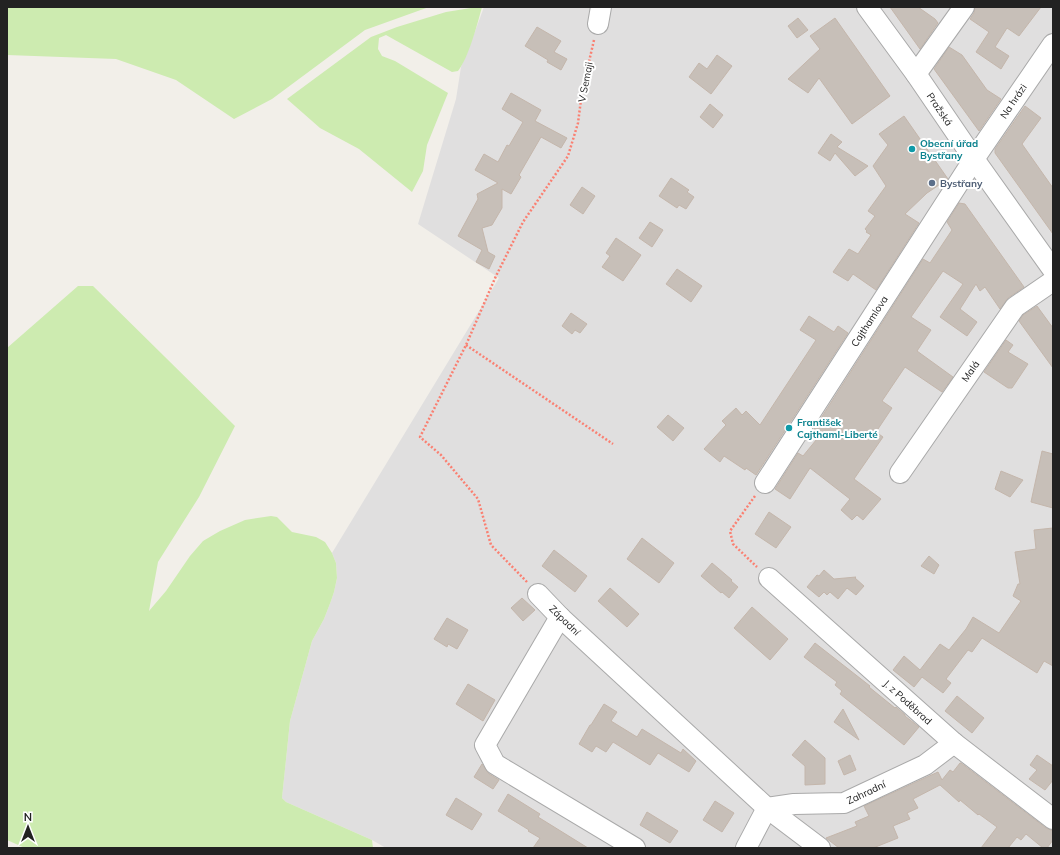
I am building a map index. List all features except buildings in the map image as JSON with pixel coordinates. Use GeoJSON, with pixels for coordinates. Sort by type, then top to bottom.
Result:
{"type":"FeatureCollection","features":[{"type":"Feature","properties":{"kind":"street","name":"Pražská"},"geometry":{"type":"LineString","coordinates":[[867,7],[916,74],[1053,270]]}},
{"type":"Feature","properties":{"kind":"street"},"geometry":{"type":"LineString","coordinates":[[916,74],[964,7]]}},
{"type":"Feature","properties":{"kind":"street","name":"Na hrázi"},"geometry":{"type":"LineString","coordinates":[[974,159],[1053,44]]}},
{"type":"Feature","properties":{"kind":"street","name":"Cajthamlova"},"geometry":{"type":"LineString","coordinates":[[765,483],[974,159]]}},
{"type":"Feature","properties":{"kind":"street","name":"Malá"},"geometry":{"type":"LineString","coordinates":[[900,473],[1014,307],[1053,281]]}},
{"type":"Feature","properties":{"kind":"street","name":"J. z Poděbrad"},"geometry":{"type":"LineString","coordinates":[[769,578],[954,743],[1053,819]]}},
{"type":"Feature","properties":{"kind":"street","name":"Západní"},"geometry":{"type":"LineString","coordinates":[[538,594],[560,617],[767,808],[820,848]]}},
{"type":"Feature","properties":{"kind":"street"},"geometry":{"type":"LineString","coordinates":[[560,617],[484,745],[495,764],[635,848]]}},
{"type":"Feature","properties":{"kind":"street","name":"Zahradní"},"geometry":{"type":"LineString","coordinates":[[767,808],[794,804],[844,803],[925,765],[954,743]]}},
{"type":"Feature","properties":{"kind":"street"},"geometry":{"type":"LineString","coordinates":[[746,848],[767,808]]}},
{"type":"Feature","properties":{"kind":"path","name":"V Semaji"},"geometry":{"type":"LineString","coordinates":[[466,345],[496,276],[523,222],[568,156],[578,123],[582,92],[599,15]]}},
{"type":"Feature","properties":{"kind":"path"},"geometry":{"type":"LineString","coordinates":[[538,594],[491,544],[478,499],[441,455],[420,437],[466,345],[613,444]]}},
{"type":"Feature","properties":{"kind":"path"},"geometry":{"type":"LineString","coordinates":[[765,483],[730,531],[733,544],[769,578]]}},
{"type":"Feature","properties":{"kind":"shaded area"},"geometry":{"type":"Polygon","coordinates":[[[484,7],[1053,7],[1053,848],[386,848],[372,840],[286,802],[282,798],[290,721],[312,641],[324,619],[334,592],[337,578],[336,563],[332,553],[499,278],[418,224],[456,99],[461,67],[484,7]]]}},
{"type":"Feature","properties":{"kind":"green space"},"geometry":{"type":"Polygon","coordinates":[[[7,7],[429,7],[365,30],[272,99],[234,119],[176,80],[116,59],[7,55],[7,7]]]}},
{"type":"Feature","properties":{"kind":"green space"},"geometry":{"type":"Polygon","coordinates":[[[482,7],[466,58],[458,71],[452,72],[386,35],[379,38],[378,49],[382,56],[395,61],[448,93],[427,145],[423,171],[412,192],[359,149],[320,128],[287,99],[371,37],[397,27],[446,12],[482,7]]]}},
{"type":"Feature","properties":{"kind":"green space"},"geometry":{"type":"Polygon","coordinates":[[[78,286],[93,286],[235,426],[199,497],[158,562],[149,611],[166,591],[190,556],[203,541],[220,531],[245,520],[271,516],[277,517],[292,532],[316,537],[325,542],[332,553],[336,563],[337,578],[334,592],[324,619],[312,641],[290,721],[282,798],[286,802],[372,840],[373,848],[25,848],[7,840],[7,348],[78,286]]]}},
{"type":"Feature","properties":{"kind":"place","name":"Obecní úřad Bystřany"},"geometry":{"type":"Point","coordinates":[912,149]}},
{"type":"Feature","properties":{"kind":"place","name":"Bystřany"},"geometry":{"type":"Point","coordinates":[932,183]}},
{"type":"Feature","properties":{"kind":"place","name":"František Cajthaml-Liberté"},"geometry":{"type":"Point","coordinates":[789,428]}}]}
